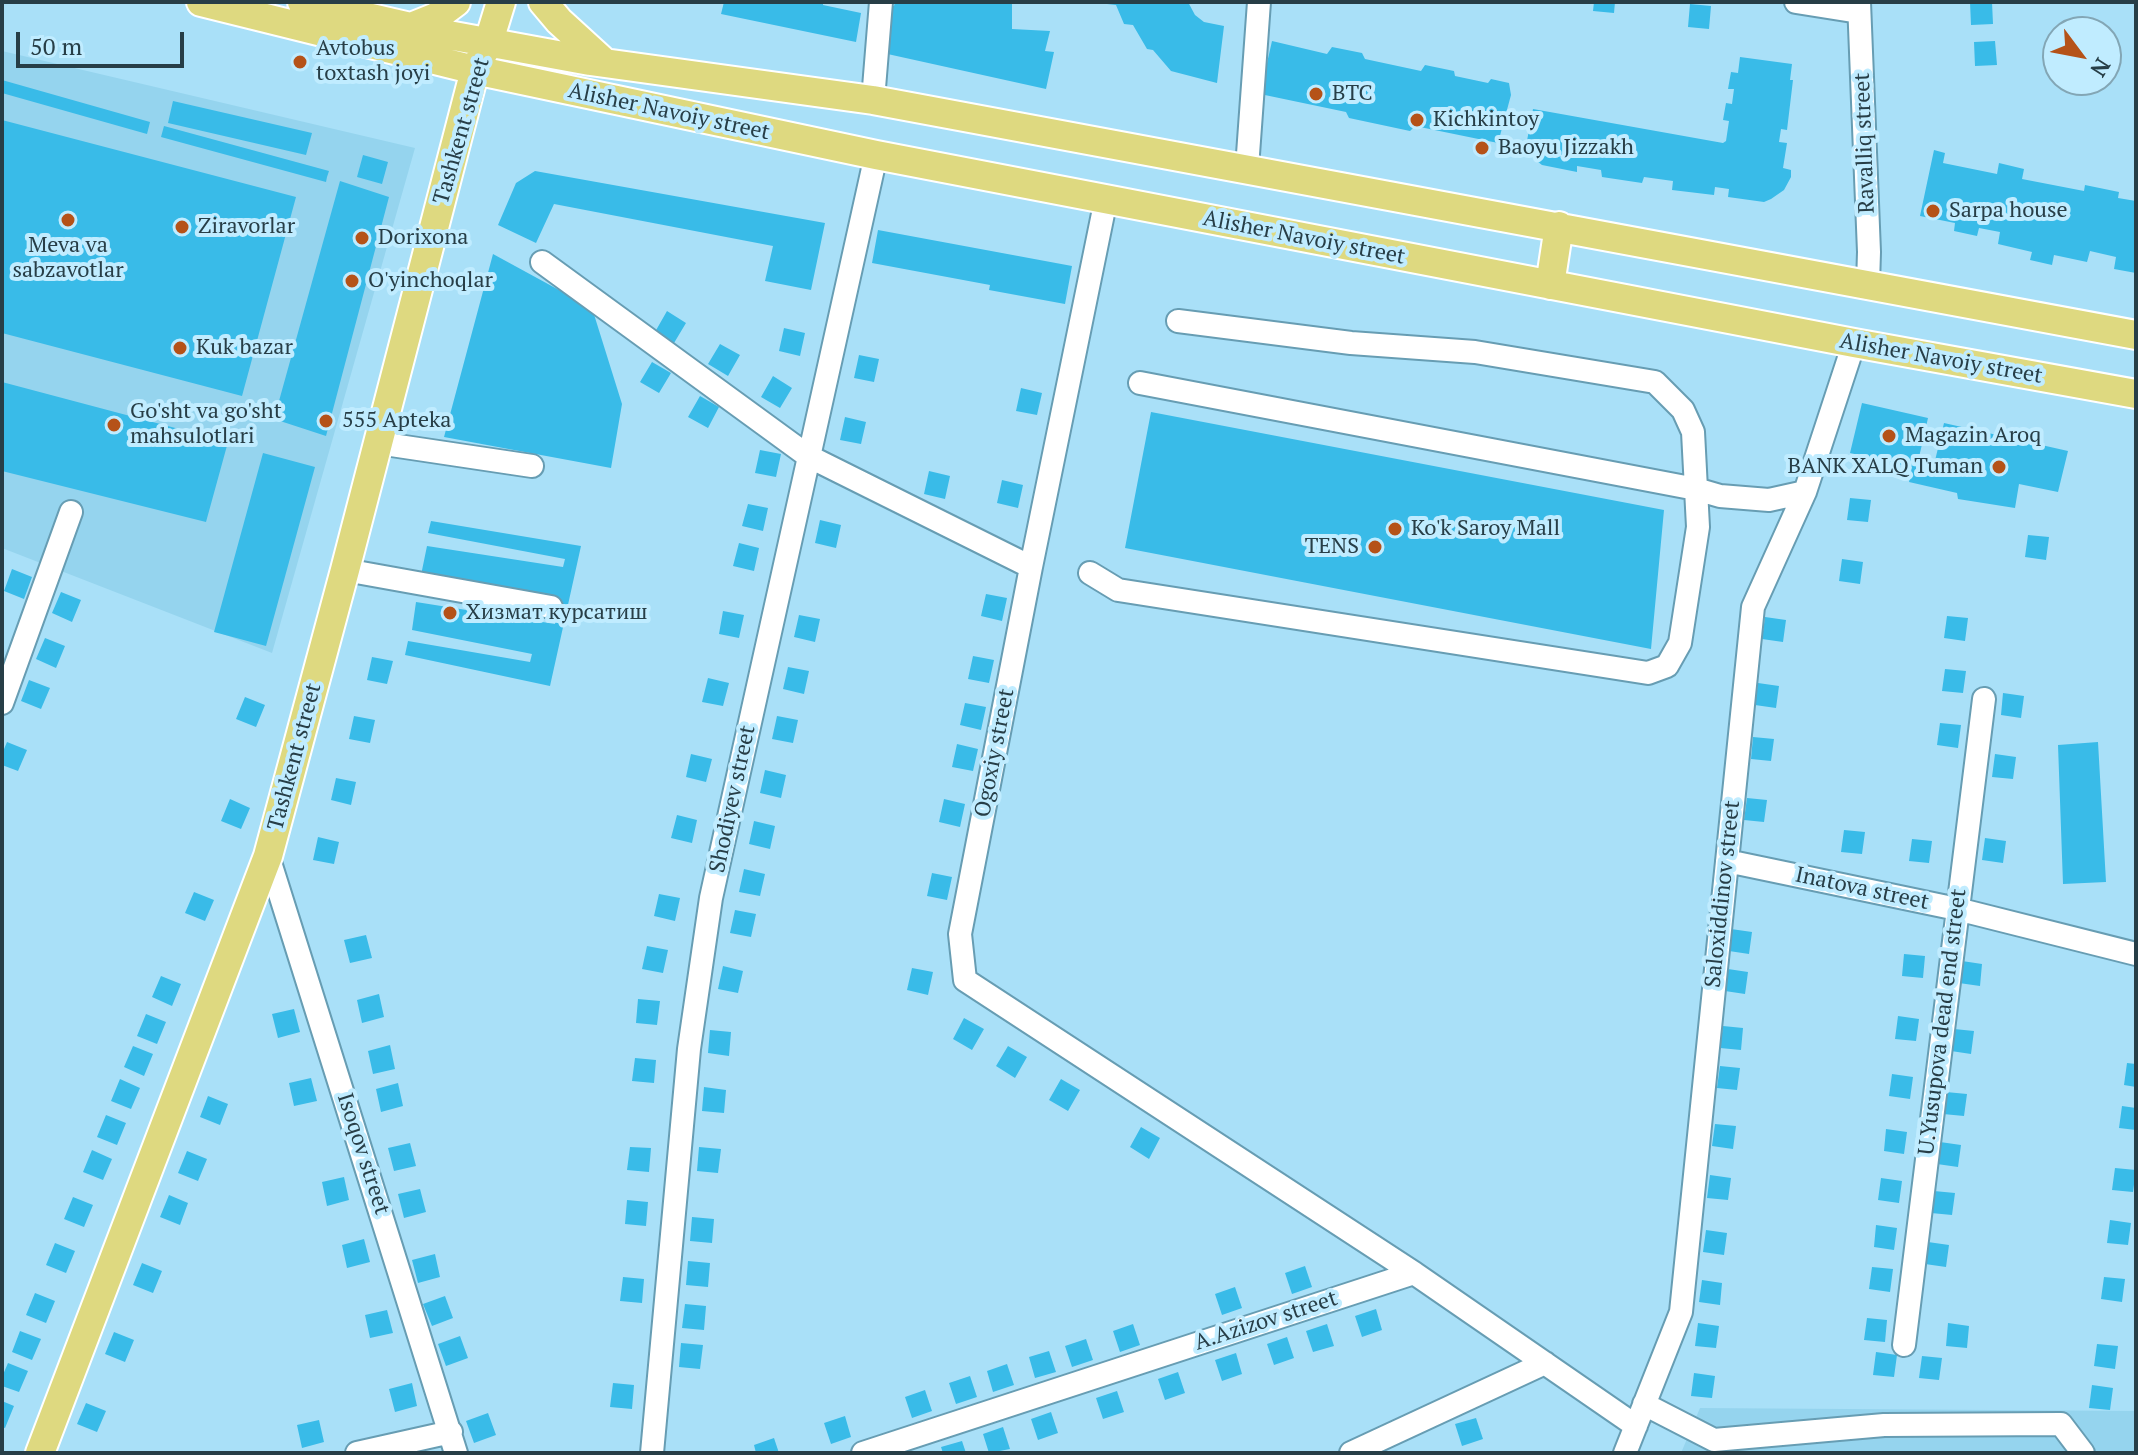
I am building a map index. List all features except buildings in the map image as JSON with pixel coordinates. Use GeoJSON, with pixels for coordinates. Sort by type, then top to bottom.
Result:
{"type":"FeatureCollection","features":[{"type":"Feature","properties":{"kind":"main road","name":"Alisher Navoiy street"},"geometry":{"type":"LineString","coordinates":[[201,2],[475,70],[876,155],[1854,343],[2136,394]]}},
{"type":"Feature","properties":{"kind":"main road","name":"Alisher Navoiy street"},"geometry":{"type":"LineString","coordinates":[[302,2],[411,27],[605,63],[873,100],[2136,335]]}},
{"type":"Feature","properties":{"kind":"main road"},"geometry":{"type":"LineString","coordinates":[[411,27],[436,17],[456,2]]}},
{"type":"Feature","properties":{"kind":"main road","name":"Tashkent street"},"geometry":{"type":"LineString","coordinates":[[40,1453],[268,856],[475,70],[489,41],[501,2]]}},
{"type":"Feature","properties":{"kind":"main road"},"geometry":{"type":"LineString","coordinates":[[543,2],[605,63]]}},
{"type":"Feature","properties":{"kind":"main road"},"geometry":{"type":"LineString","coordinates":[[1550,285],[1559,226]]}},
{"type":"Feature","properties":{"kind":"street"},"geometry":{"type":"LineString","coordinates":[[873,100],[881,2]]}},
{"type":"Feature","properties":{"kind":"street"},"geometry":{"type":"LineString","coordinates":[[1247,168],[1259,2]]}},
{"type":"Feature","properties":{"kind":"street"},"geometry":{"type":"LineString","coordinates":[[1796,2],[1859,7]]}},
{"type":"Feature","properties":{"kind":"street","name":"Ravalliq street"},"geometry":{"type":"LineString","coordinates":[[1859,7],[1868,284]]}},
{"type":"Feature","properties":{"kind":"street","name":"Shodiyev street"},"geometry":{"type":"LineString","coordinates":[[652,1453],[689,1049],[711,898],[876,155]]}},
{"type":"Feature","properties":{"kind":"street"},"geometry":{"type":"LineString","coordinates":[[542,262],[808,456],[1031,567],[1106,199]]}},
{"type":"Feature","properties":{"kind":"street"},"geometry":{"type":"LineString","coordinates":[[1090,573],[1118,590],[1648,673],[1667,666],[1680,643],[1698,527],[1693,432],[1683,410],[1655,382],[1475,352],[1351,343],[1178,321]]}},
{"type":"Feature","properties":{"kind":"street","name":"Saloxiddinov street"},"geometry":{"type":"LineString","coordinates":[[1625,1453],[1681,1312],[1753,607],[1805,492],[1854,343]]}},
{"type":"Feature","properties":{"kind":"street"},"geometry":{"type":"LineString","coordinates":[[1140,383],[1720,496],[1769,500],[1805,492]]}},
{"type":"Feature","properties":{"kind":"street"},"geometry":{"type":"LineString","coordinates":[[378,443],[532,466]]}},
{"type":"Feature","properties":{"kind":"street"},"geometry":{"type":"LineString","coordinates":[[2,703],[71,512]]}},
{"type":"Feature","properties":{"kind":"street","name":"Ogoxiy street"},"geometry":{"type":"LineString","coordinates":[[1031,567],[960,934],[965,980],[1414,1273]]}},
{"type":"Feature","properties":{"kind":"street"},"geometry":{"type":"LineString","coordinates":[[345,570],[551,607]]}},
{"type":"Feature","properties":{"kind":"street","name":"U.Yusupova dead end street"},"geometry":{"type":"LineString","coordinates":[[1904,1345],[1984,699]]}},
{"type":"Feature","properties":{"kind":"street","name":"Isoqov street"},"geometry":{"type":"LineString","coordinates":[[268,856],[454,1442]]}},
{"type":"Feature","properties":{"kind":"street","name":"Inatova street"},"geometry":{"type":"LineString","coordinates":[[1727,861],[1957,909],[2136,954]]}},
{"type":"Feature","properties":{"kind":"street"},"geometry":{"type":"LineString","coordinates":[[1414,1273],[1636,1426]]}},
{"type":"Feature","properties":{"kind":"street","name":"A.Azizov street"},"geometry":{"type":"LineString","coordinates":[[863,1453],[1414,1273]]}},
{"type":"Feature","properties":{"kind":"street"},"geometry":{"type":"LineString","coordinates":[[1351,1453],[1545,1363]]}},
{"type":"Feature","properties":{"kind":"street"},"geometry":{"type":"LineString","coordinates":[[1644,1404],[1714,1440],[1884,1425],[2061,1424],[2083,1453]]}},
{"type":"Feature","properties":{"kind":"street"},"geometry":{"type":"LineString","coordinates":[[357,1453],[454,1442]]}},
{"type":"Feature","properties":{"kind":"shaded area","name":"Kuk bazar"},"geometry":{"type":"Polygon","coordinates":[[[2,51],[415,148],[272,653],[2,548],[2,51]]]}},
{"type":"Feature","properties":{"kind":"shaded area"},"geometry":{"type":"Polygon","coordinates":[[[1700,1408],[2136,1411],[2136,1453],[1681,1453],[1700,1408]]]}},
{"type":"Feature","properties":{"kind":"place","name":"Avtobus toxtash joyi"},"geometry":{"type":"Point","coordinates":[300,62]}},
{"type":"Feature","properties":{"kind":"place","name":"BTC"},"geometry":{"type":"Point","coordinates":[1316,94]}},
{"type":"Feature","properties":{"kind":"place","name":"Kichkintoy"},"geometry":{"type":"Point","coordinates":[1417,120]}},
{"type":"Feature","properties":{"kind":"place","name":"Baoyu Jizzakh"},"geometry":{"type":"Point","coordinates":[1482,148]}},
{"type":"Feature","properties":{"kind":"place","name":"Sarpa house"},"geometry":{"type":"Point","coordinates":[1933,211]}},
{"type":"Feature","properties":{"kind":"place","name":"Meva va sabzavotlar"},"geometry":{"type":"Point","coordinates":[68,220]}},
{"type":"Feature","properties":{"kind":"place","name":"Ziravorlar"},"geometry":{"type":"Point","coordinates":[182,227]}},
{"type":"Feature","properties":{"kind":"place","name":"Dorixona"},"geometry":{"type":"Point","coordinates":[362,238]}},
{"type":"Feature","properties":{"kind":"place","name":"O'yinchoqlar"},"geometry":{"type":"Point","coordinates":[352,281]}},
{"type":"Feature","properties":{"kind":"place","name":"Kuk bazar"},"geometry":{"type":"Point","coordinates":[180,348]}},
{"type":"Feature","properties":{"kind":"place","name":"555 Apteka"},"geometry":{"type":"Point","coordinates":[326,421]}},
{"type":"Feature","properties":{"kind":"place","name":"Go'sht va go'sht mahsulotlari"},"geometry":{"type":"Point","coordinates":[114,425]}},
{"type":"Feature","properties":{"kind":"place","name":"Magazin Aroq"},"geometry":{"type":"Point","coordinates":[1889,436]}},
{"type":"Feature","properties":{"kind":"place","name":"BANK XALQ Tuman"},"geometry":{"type":"Point","coordinates":[1999,467]}},
{"type":"Feature","properties":{"kind":"place","name":"Ko'k Saroy Mall"},"geometry":{"type":"Point","coordinates":[1395,529]}},
{"type":"Feature","properties":{"kind":"place","name":"TENS"},"geometry":{"type":"Point","coordinates":[1375,547]}},
{"type":"Feature","properties":{"kind":"place","name":"Хизмат курсатиш"},"geometry":{"type":"Point","coordinates":[450,613]}}]}
